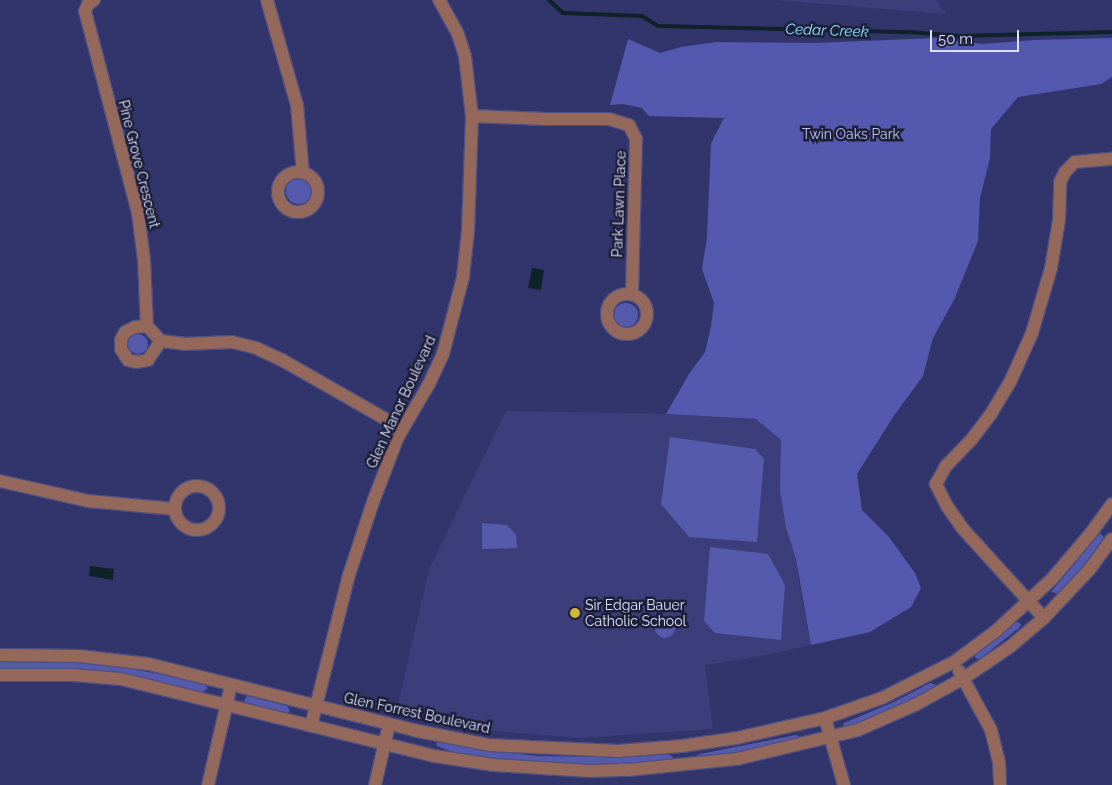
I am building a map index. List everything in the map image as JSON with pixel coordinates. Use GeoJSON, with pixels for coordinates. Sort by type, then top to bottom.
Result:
{"type":"FeatureCollection","features":[{"type":"Feature","properties":{"kind":"street","name":"Pine Grove Crescent"},"geometry":{"type":"LineString","coordinates":[[94,0],[88,4],[85,11],[138,213],[144,260],[147,326]]}},
{"type":"Feature","properties":{"kind":"street"},"geometry":{"type":"LineString","coordinates":[[267,0],[297,105],[303,173]]}},
{"type":"Feature","properties":{"kind":"street","name":"Glen Manor Boulevard"},"geometry":{"type":"LineString","coordinates":[[311,726],[349,575],[382,474],[402,429],[429,384],[443,354],[463,277],[468,231],[472,116],[465,56],[458,34],[439,0]]}},
{"type":"Feature","properties":{"kind":"street","name":"Park Lawn Place"},"geometry":{"type":"LineString","coordinates":[[472,116],[609,119],[629,125],[636,139],[632,294]]}},
{"type":"Feature","properties":{"kind":"street"},"geometry":{"type":"LineString","coordinates":[[1044,618],[963,529],[936,484],[946,466],[972,439],[992,412],[1011,380],[1032,333],[1051,268],[1058,220],[1060,182],[1065,172],[1076,162],[1112,159]]}},
{"type":"Feature","properties":{"kind":"street"},"geometry":{"type":"LineString","coordinates":[[161,341],[148,360],[136,362],[128,360],[121,349],[121,340],[125,332],[135,327],[147,326],[161,341],[184,344],[232,342],[256,348],[282,360],[402,429]]}},
{"type":"Feature","properties":{"kind":"street"},"geometry":{"type":"LineString","coordinates":[[0,481],[88,501],[175,510]]}},
{"type":"Feature","properties":{"kind":"street","name":"Glen Forrest Boulevard"},"geometry":{"type":"LineString","coordinates":[[0,655],[106,657],[160,666],[429,734],[489,745],[546,749],[618,750],[682,746],[737,738],[825,718],[882,698],[954,662],[996,631],[1052,579],[1111,509]]}},
{"type":"Feature","properties":{"kind":"street"},"geometry":{"type":"LineString","coordinates":[[0,674],[106,677],[158,687],[385,745],[468,762],[535,769],[628,770],[737,759],[858,730],[906,709],[964,678],[1012,646],[1044,618],[1090,569],[1112,539]]}},
{"type":"Feature","properties":{"kind":"street"},"geometry":{"type":"LineString","coordinates":[[954,662],[991,730],[999,763],[1000,785]]}},
{"type":"Feature","properties":{"kind":"street"},"geometry":{"type":"LineString","coordinates":[[208,785],[231,685]]}},
{"type":"Feature","properties":{"kind":"street"},"geometry":{"type":"LineString","coordinates":[[825,718],[844,785]]}},
{"type":"Feature","properties":{"kind":"street"},"geometry":{"type":"LineString","coordinates":[[375,785],[389,724]]}},
{"type":"Feature","properties":{"kind":"street"},"geometry":{"type":"LineString","coordinates":[[425,754],[429,734]]}},
{"type":"Feature","properties":{"kind":"street"},"geometry":{"type":"LineString","coordinates":[[682,746],[683,765]]}},
{"type":"Feature","properties":{"kind":"shaded area"},"geometry":{"type":"Polygon","coordinates":[[[775,0],[936,0],[946,14],[775,0]]]}},
{"type":"Feature","properties":{"kind":"shaded area"},"geometry":{"type":"Polygon","coordinates":[[[299,178],[308,182],[312,191],[308,200],[299,204],[290,200],[286,191],[290,182],[299,178]]]}},
{"type":"Feature","properties":{"kind":"shaded area"},"geometry":{"type":"Polygon","coordinates":[[[532,268],[544,270],[541,290],[528,288],[532,268]]]}},
{"type":"Feature","properties":{"kind":"shaded area"},"geometry":{"type":"Polygon","coordinates":[[[621,303],[631,303],[638,310],[638,320],[631,327],[621,327],[614,320],[614,310],[621,303]]]}},
{"type":"Feature","properties":{"kind":"shaded area"},"geometry":{"type":"Polygon","coordinates":[[[138,334],[145,337],[148,344],[145,351],[138,354],[131,351],[128,344],[131,337],[138,334]]]}},
{"type":"Feature","properties":{"kind":"shaded area"},"geometry":{"type":"Polygon","coordinates":[[[506,411],[666,414],[764,420],[780,430],[799,583],[811,645],[762,656],[705,665],[713,729],[578,738],[481,730],[397,709],[429,569],[506,411]]]}},
{"type":"Feature","properties":{"kind":"shaded area"},"geometry":{"type":"Polygon","coordinates":[[[670,437],[755,449],[764,459],[757,542],[689,537],[661,504],[670,437]]]}},
{"type":"Feature","properties":{"kind":"shaded area"},"geometry":{"type":"Polygon","coordinates":[[[482,523],[507,525],[516,535],[517,548],[482,549],[482,523]]]}},
{"type":"Feature","properties":{"kind":"shaded area"},"geometry":{"type":"Polygon","coordinates":[[[1100,533],[1104,537],[1087,562],[1059,594],[1051,592],[1100,533]]]}},
{"type":"Feature","properties":{"kind":"shaded area"},"geometry":{"type":"Polygon","coordinates":[[[710,547],[768,554],[785,585],[781,640],[715,633],[704,621],[710,547]]]}},
{"type":"Feature","properties":{"kind":"shaded area"},"geometry":{"type":"Polygon","coordinates":[[[90,566],[114,569],[113,580],[89,576],[90,566]]]}},
{"type":"Feature","properties":{"kind":"shaded area"},"geometry":{"type":"Polygon","coordinates":[[[665,618],[672,621],[675,628],[672,635],[665,638],[658,635],[655,628],[658,621],[665,618]]]}},
{"type":"Feature","properties":{"kind":"shaded area"},"geometry":{"type":"Polygon","coordinates":[[[1015,621],[1021,624],[1020,627],[981,658],[977,659],[975,657],[976,652],[1015,621]]]}},
{"type":"Feature","properties":{"kind":"shaded area"},"geometry":{"type":"Polygon","coordinates":[[[0,662],[79,663],[120,667],[165,675],[205,685],[208,688],[203,692],[133,677],[0,670],[0,662]]]}},
{"type":"Feature","properties":{"kind":"shaded area"},"geometry":{"type":"Polygon","coordinates":[[[930,683],[937,685],[937,688],[900,708],[842,729],[844,723],[894,702],[930,683]]]}},
{"type":"Feature","properties":{"kind":"shaded area"},"geometry":{"type":"Polygon","coordinates":[[[247,696],[287,706],[290,711],[287,714],[246,703],[244,701],[247,696]]]}},
{"type":"Feature","properties":{"kind":"shaded area"},"geometry":{"type":"Polygon","coordinates":[[[796,735],[802,738],[781,746],[696,759],[697,755],[700,754],[796,735]]]}},
{"type":"Feature","properties":{"kind":"shaded area"},"geometry":{"type":"Polygon","coordinates":[[[438,742],[474,749],[537,756],[600,757],[668,754],[673,757],[672,760],[623,765],[571,765],[501,760],[457,754],[437,746],[438,742]]]}},
{"type":"Feature","properties":{"kind":"green space","name":"Twin Oaks Park"},"geometry":{"type":"Polygon","coordinates":[[[936,38],[982,44],[1034,40],[1112,38],[1112,77],[1101,84],[1018,97],[991,129],[990,158],[980,198],[978,241],[954,300],[933,338],[923,376],[893,417],[857,474],[862,510],[889,537],[915,573],[921,588],[911,607],[870,632],[811,645],[796,559],[786,527],[780,491],[781,440],[756,419],[666,414],[689,374],[705,352],[711,326],[714,303],[702,269],[707,237],[711,143],[724,118],[649,116],[642,108],[623,104],[610,105],[628,39],[660,53],[681,47],[716,42],[815,43],[936,38]]]}},
{"type":"Feature","properties":{"kind":"waterway","name":"Cedar Creek"},"geometry":{"type":"LineString","coordinates":[[549,0],[563,13],[642,16],[658,26],[910,32],[960,36],[1112,32]]}},
{"type":"Feature","properties":{"kind":"place","name":"Sir Edgar Bauer Catholic School"},"geometry":{"type":"Point","coordinates":[575,613]}}]}
